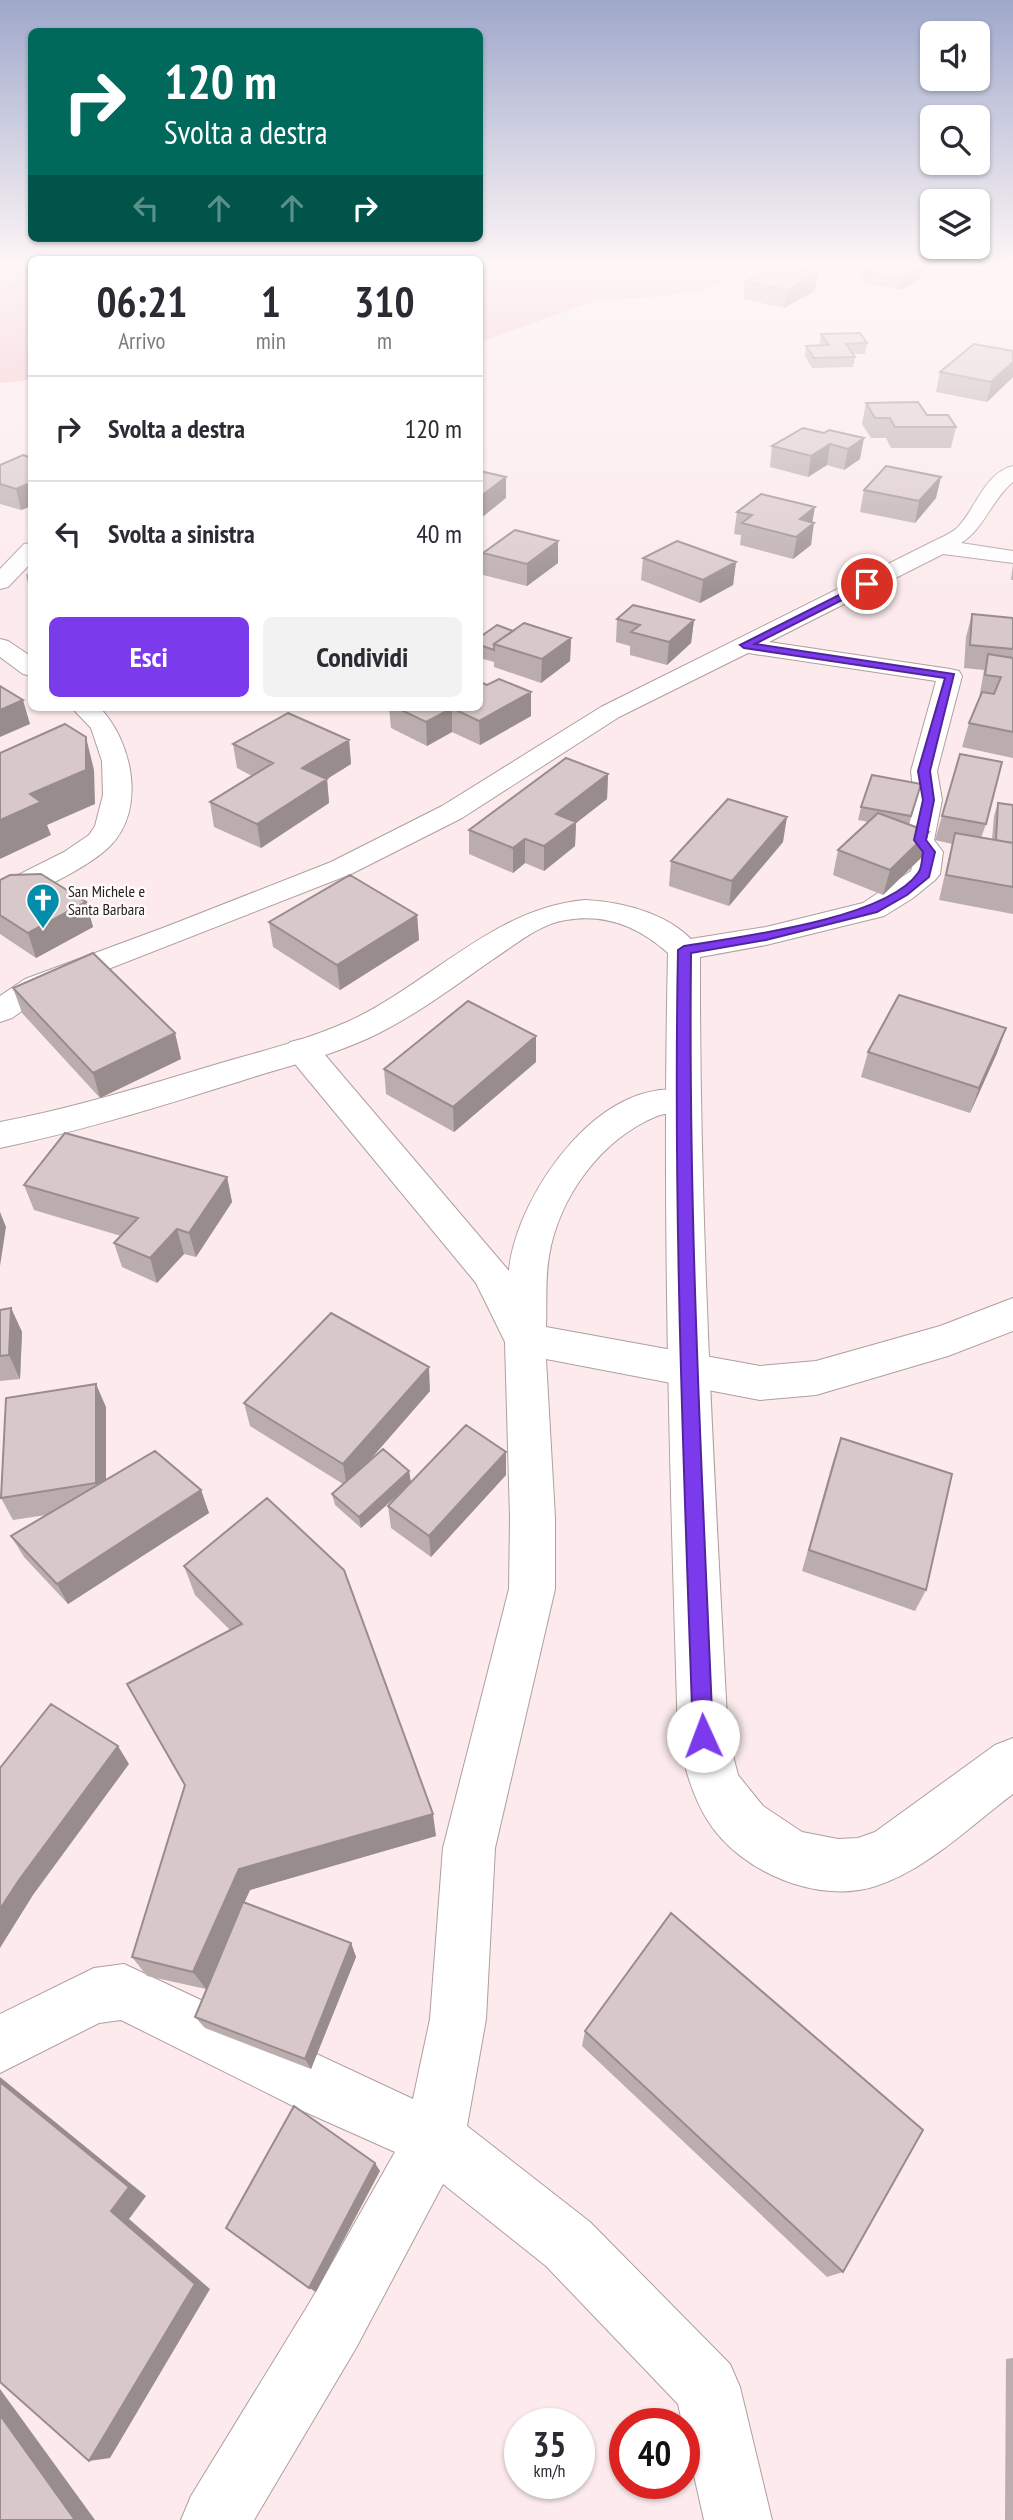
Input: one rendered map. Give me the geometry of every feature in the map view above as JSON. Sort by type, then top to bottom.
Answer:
[{"type":"street","points":[[0,1010],[36,986],[179,933],[341,868],[452,811],[610,712],[940,547],[964,532],[998,484],[1013,472]]},
{"type":"street","points":[[940,547],[1013,557]]},
{"type":"street","points":[[0,582],[28,553]]},
{"type":"street","points":[[684,950],[766,936],[873,910],[925,874],[929,852],[920,840],[928,800],[924,771],[950,676],[744,645]]},
{"type":"street","points":[[0,646],[28,666]]},
{"type":"street","points":[[0,895],[88,850],[106,835],[118,791],[115,751],[99,718],[89,711]]},
{"type":"street","points":[[0,1135],[59,1125],[302,1050],[375,1022],[511,934],[546,915],[578,909],[615,910],[645,920],[666,932],[684,950],[682,1101],[688,1370],[703,1736],[711,1774],[731,1809],[761,1839],[799,1859],[839,1866],[877,1859],[909,1840],[1013,1763]]},
{"type":"street","points":[[302,1050],[491,1274],[524,1339]]},
{"type":"street","points":[[215,2520],[333,2325],[435,2139],[458,2019],[469,1848],[531,1590],[534,1548],[524,1339],[531,1251],[556,1191],[574,1160],[603,1131],[662,1101],[682,1101]]},
{"type":"street","points":[[524,1339],[760,1383],[816,1378],[948,1340],[1013,1314]]},
{"type":"street","points":[[0,2045],[94,1996],[124,1992],[324,2090],[435,2139],[568,2244],[707,2388],[738,2520]]},
{"type":"shaded area","points":[[0,380],[28,380],[28,380],[0,383]]},
{"type":"building","points":[[918,402],[927,415],[948,415],[956,427],[895,427],[890,418],[875,418],[866,403]]},
{"type":"building","points":[[803,428],[824,433],[829,430],[864,438],[848,449],[830,444],[811,456],[772,446]]},
{"type":"building","points":[[23,455],[28,457],[28,484],[16,489],[0,484],[0,465]]},
{"type":"building","points":[[886,466],[941,477],[919,501],[864,490]]},
{"type":"building","points":[[483,472],[506,477],[483,495]]},
{"type":"building","points":[[761,494],[815,507],[800,519],[814,523],[796,537],[742,523],[752,515],[737,512]]},
{"type":"building","points":[[515,530],[558,541],[527,564],[483,553]]},
{"type":"building","points":[[677,541],[736,562],[703,580],[643,558]]},
{"type":"building","points":[[633,605],[694,620],[669,642],[631,632],[640,625],[617,619]]},
{"type":"building","points":[[972,614],[1013,618],[1013,649],[970,645]]},
{"type":"building","points":[[524,623],[571,638],[542,659],[494,644]]},
{"type":"building","points":[[497,625],[513,631],[494,644],[494,650],[483,646],[483,635]]},
{"type":"building","points":[[988,654],[1013,658],[1013,732],[969,723],[982,692],[994,694],[1001,677],[985,675]]},
{"type":"building","points":[[499,679],[531,692],[479,721],[458,711],[483,711],[483,683],[487,685]]},
{"type":"building","points":[[0,686],[23,700],[0,710]]},
{"type":"building","points":[[403,711],[446,711],[426,722]]},
{"type":"building","points":[[288,713],[349,740],[302,768],[327,779],[257,824],[210,802],[273,763],[233,744]]},
{"type":"building","points":[[65,724],[86,737],[86,770],[30,794],[41,802],[0,820],[0,753]]},
{"type":"building","points":[[960,754],[1002,762],[986,824],[942,816]]},
{"type":"building","points":[[566,758],[608,774],[556,814],[576,822],[544,846],[525,839],[513,848],[469,830]]},
{"type":"building","points":[[872,775],[921,784],[911,816],[861,807]]},
{"type":"building","points":[[728,799],[787,817],[732,881],[671,861]]},
{"type":"building","points":[[998,803],[1013,805],[1013,843],[996,840]]},
{"type":"building","points":[[878,813],[929,832],[890,870],[838,850]]},
{"type":"building","points":[[955,833],[1013,843],[1013,887],[946,875]]},
{"type":"building","points":[[41,874],[86,902],[28,933],[0,915],[0,880],[10,875]]},
{"type":"building","points":[[350,875],[417,915],[337,965],[269,922]]},
{"type":"building","points":[[93,953],[175,1033],[93,1073],[13,988]]},
{"type":"building","points":[[899,995],[1006,1028],[979,1088],[868,1052]]},
{"type":"building","points":[[468,1001],[536,1036],[453,1107],[384,1069]]},
{"type":"building","points":[[65,1133],[227,1177],[189,1233],[177,1229],[150,1258],[114,1243],[138,1218],[24,1185]]},
{"type":"building","points":[[11,1308],[9,1355],[0,1356],[0,1310]]},
{"type":"building","points":[[331,1313],[429,1367],[343,1464],[244,1403]]},
{"type":"building","points":[[96,1384],[96,1483],[1,1498],[6,1398]]},
{"type":"building","points":[[466,1425],[506,1452],[429,1536],[388,1506]]},
{"type":"building","points":[[841,1438],[952,1474],[926,1590],[809,1550]]},
{"type":"building","points":[[383,1449],[409,1471],[359,1517],[332,1494]]},
{"type":"building","points":[[155,1451],[201,1490],[57,1584],[11,1536]]},
{"type":"building","points":[[267,1498],[344,1570],[433,1814],[239,1869],[193,1972],[132,1957],[185,1785],[127,1684],[242,1624],[184,1566]]},
{"type":"building","points":[[51,1704],[118,1746],[0,1909],[0,1768]]},
{"type":"building","points":[[243,1902],[351,1943],[305,2059],[195,2017]]},
{"type":"building","points":[[671,1913],[923,2130],[843,2272],[585,2031]]},
{"type":"building","points":[[0,2082],[129,2187],[111,2211],[195,2284],[89,2461],[0,2382]]},
{"type":"building","points":[[294,2106],[375,2163],[309,2288],[226,2228]]},
{"type":"building","points":[[0,2415],[75,2520],[0,2520]]},
{"type":"place","name":"San Michele e Santa Barbara","points":[[43,930]]},
{"type":"route","points":[[703,1736],[688,1370],[682,1101],[684,950],[766,936],[873,910],[925,874],[929,852],[920,840],[928,800],[924,771],[950,676],[744,645],[867,584]]}]
